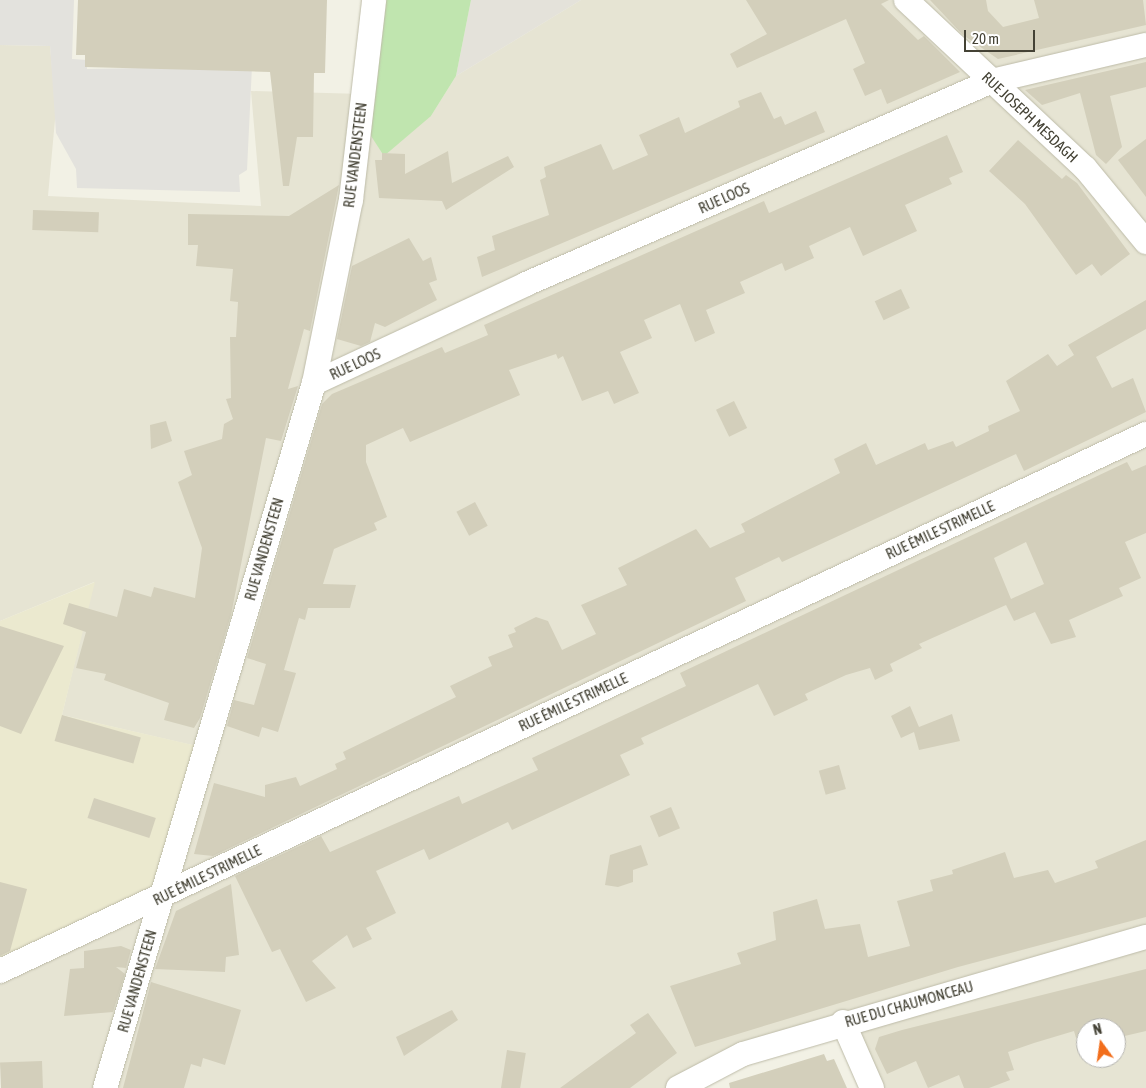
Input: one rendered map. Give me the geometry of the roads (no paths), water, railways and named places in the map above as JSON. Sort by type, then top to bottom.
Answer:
[{"type":"street","name":"RUE VANDENSTEEN","points":[[106,1088],[314,383],[351,200],[374,0]]},
{"type":"street","name":"RUE JOSEPH MESDAGH","points":[[906,0],[1085,168],[1146,242]]},
{"type":"street","name":"RUE LOOS","points":[[314,383],[526,284],[992,81],[1146,45]]},
{"type":"street","name":"RUE ÉMILE STRIMELLE","points":[[0,972],[1146,434]]},
{"type":"street","name":"RUE DU CHAUMONCEAU","points":[[678,1088],[743,1054],[843,1022],[1146,936]]},
{"type":"street","points":[[843,1022],[872,1088]]}]
